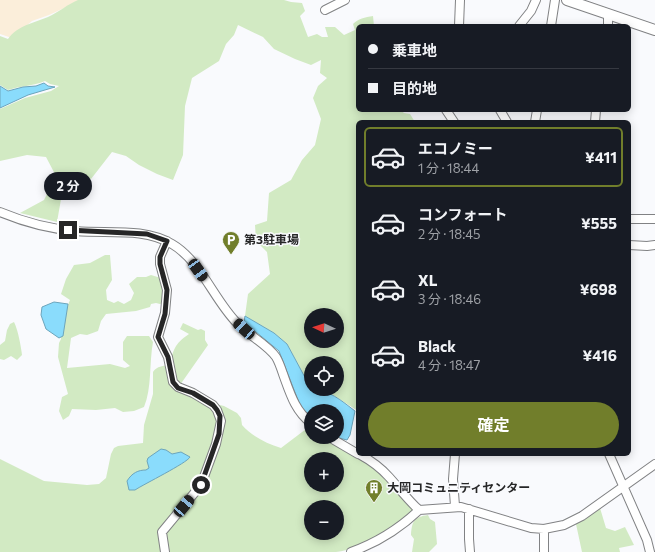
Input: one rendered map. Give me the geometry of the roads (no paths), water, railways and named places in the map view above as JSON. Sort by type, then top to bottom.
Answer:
[{"type":"main road","points":[[567,0],[655,30]]},
{"type":"street","points":[[325,10],[345,0]]},
{"type":"street","points":[[459,24],[460,0]]},
{"type":"street","points":[[521,24],[531,11],[536,0]]},
{"type":"street","points":[[551,24],[555,0]]},
{"type":"street","points":[[608,14],[608,24]]},
{"type":"street","points":[[1,214],[57,228],[77,231],[141,234],[167,241],[192,262],[237,323],[276,357],[292,400],[304,417]]},
{"type":"street","points":[[631,219],[655,219]]},
{"type":"street","points":[[165,552],[162,532],[201,485],[216,444],[221,421],[217,410],[213,405],[193,393],[178,388],[173,382],[168,357],[158,337],[165,314],[167,290],[160,264],[160,257],[167,241]]},
{"type":"street","points":[[631,245],[655,245]]},
{"type":"street","points":[[341,444],[356,453]]},
{"type":"street","points":[[362,456],[384,471],[419,510]]},
{"type":"street","points":[[455,456],[453,479],[455,506]]},
{"type":"street","points":[[610,456],[647,540],[650,552]]},
{"type":"street","points":[[351,552],[382,538],[395,530],[419,510],[455,506],[469,508],[531,528],[544,529],[564,525],[582,516],[655,464]]},
{"type":"street","points":[[469,508],[470,552]]},
{"type":"street","points":[[544,529],[544,552]]},
{"type":"water","points":[[44,83],[48,86],[55,87],[28,95],[0,108],[0,86],[8,91]]},
{"type":"water","points":[[54,302],[68,304],[63,336],[59,338],[46,329],[41,315],[42,307]]},
{"type":"water","points":[[245,316],[274,333],[287,344],[304,376],[304,396],[334,396],[355,411],[350,435],[347,440],[344,439],[344,404],[304,404],[304,410],[301,408],[279,351],[244,322]]},
{"type":"water","points":[[161,449],[172,454],[181,452],[190,457],[174,468],[135,490],[129,490],[127,481],[129,478],[135,472],[149,468],[147,461],[148,458]]},
{"type":"place","name":"第3駐車場","points":[[231,255]]},
{"type":"place","name":"大岡コミュニティセンター","points":[[374,503]]}]
